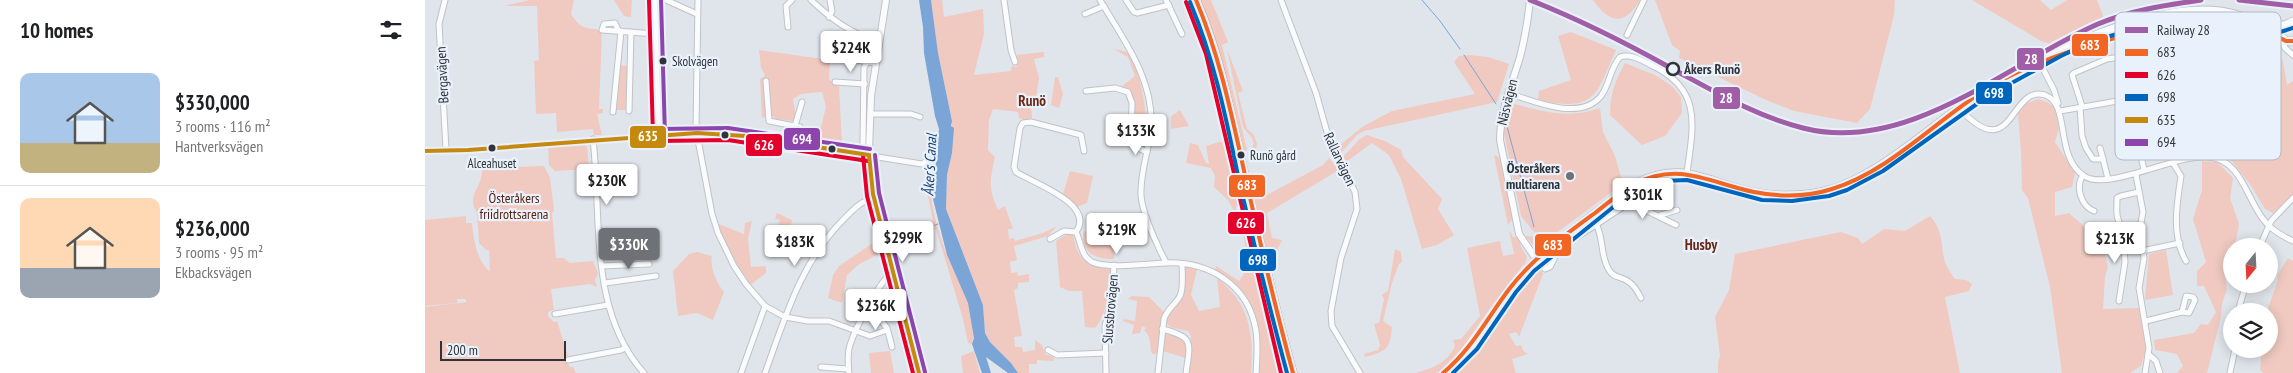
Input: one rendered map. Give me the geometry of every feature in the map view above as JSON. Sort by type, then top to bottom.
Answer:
[{"type":"main road","points":[[1192,0],[1212,52],[1287,373]]},
{"type":"main road","points":[[1196,0],[1211,36],[1219,66],[1293,373]]},
{"type":"main road","points":[[2203,12],[2222,12]]},
{"type":"main road","points":[[2290,24],[2281,29],[2281,36],[2287,41],[2292,41]]},
{"type":"main road","points":[[1443,373],[1466,352],[1510,288],[1536,259],[1627,189],[1656,176],[1687,173],[1766,194],[1798,194],[1829,190],[1848,182],[1878,165],[1918,139],[1959,108],[2039,61],[2095,34],[2115,29]]},
{"type":"street","name":"Bergavägen","points":[[445,0],[439,24],[446,150]]},
{"type":"street","points":[[655,0],[659,135]]},
{"type":"street","points":[[666,0],[697,14]]},
{"type":"street","points":[[698,0],[697,133],[712,214],[718,232],[738,272],[765,306],[785,317],[808,321],[829,321],[870,336],[887,330]]},
{"type":"street","points":[[788,27],[786,6],[792,0]]},
{"type":"street","points":[[811,0],[829,18],[853,33],[879,43]]},
{"type":"street","points":[[829,18],[832,11],[830,0]]},
{"type":"street","points":[[886,0],[875,63],[870,114],[868,178],[872,199],[894,270],[919,373]]},
{"type":"street","points":[[1004,0],[1011,50],[1015,62]]},
{"type":"street","points":[[1126,0],[1134,12],[1137,13],[1167,2],[1182,34]]},
{"type":"street","name":"Rallarvägen","points":[[1281,0],[1311,79],[1330,143],[1355,192],[1357,209],[1341,258],[1331,311],[1332,322],[1338,339],[1360,373]]},
{"type":"street","name":"Näsvägen","points":[[1530,0],[1525,36],[1508,93],[1500,131],[1501,146],[1519,234],[1536,259]]},
{"type":"street","points":[[1627,35],[1644,0]]},
{"type":"street","points":[[1085,14],[1102,2],[1127,42],[1138,66],[1148,98],[1151,124],[1142,176],[1141,196],[1155,240],[1166,263]]},
{"type":"street","points":[[613,112],[620,30],[656,34]]},
{"type":"street","points":[[629,111],[631,32]]},
{"type":"street","points":[[2281,36],[2285,48],[2292,54]]},
{"type":"street","points":[[2292,41],[2292,54]]},
{"type":"street","points":[[1508,93],[1547,106],[1563,108],[1583,106],[1600,96],[1620,57],[1628,56],[1642,60],[1669,74],[1679,83],[1690,102],[1693,112],[1692,138],[1687,173]]},
{"type":"street","points":[[843,58],[875,63]]},
{"type":"street","points":[[2103,160],[2094,160],[2086,148],[2082,136],[2081,106],[2072,75],[2107,59],[2115,58]]},
{"type":"street","points":[[2039,61],[2054,90],[2066,150],[2074,166],[2083,175],[2094,180],[2108,179],[2135,175],[2144,170],[2185,160]]},
{"type":"street","points":[[863,143],[864,68],[867,62]]},
{"type":"street","points":[[766,81],[769,121],[800,127],[799,144]]},
{"type":"street","points":[[835,82],[865,84]]},
{"type":"street","points":[[1086,91],[1115,88],[1128,92],[1132,103],[1131,142],[1147,152]]},
{"type":"street","points":[[1959,108],[1979,127],[1987,131],[2003,126],[2023,102],[2033,95],[2044,95],[2054,100],[2059,108]]},
{"type":"street","points":[[2059,108],[2115,101]]},
{"type":"street","points":[[795,126],[802,102]]},
{"type":"street","points":[[870,114],[911,114],[920,117]]},
{"type":"street","points":[[1084,151],[1081,135],[1031,122],[1023,123],[1020,128],[1016,172],[1064,197],[1075,208],[1079,219],[1076,232],[1082,251],[1092,262],[1114,265],[1182,264],[1199,266],[1223,276],[1243,297],[1251,311],[1256,330],[1256,373]]},
{"type":"street","points":[[425,151],[468,150],[593,139],[697,133],[728,134],[922,164],[927,160]]},
{"type":"street","points":[[593,139],[602,274],[608,305],[625,348],[644,373]]},
{"type":"street","points":[[2100,148],[2108,179]]},
{"type":"street","points":[[2142,160],[2144,170]]},
{"type":"street","points":[[2223,160],[2238,175],[2258,212],[2268,226],[2293,242]]},
{"type":"street","points":[[2173,163],[2181,176],[2175,212],[2180,243],[2186,261]]},
{"type":"street","points":[[2083,175],[2079,186],[2082,198],[2086,207],[2095,211]]},
{"type":"street","points":[[2135,175],[2143,212],[2140,229],[2144,258],[2139,288],[2148,354],[2145,373]]},
{"type":"street","points":[[1627,189],[1632,201],[1639,208],[1666,215],[1677,210]]},
{"type":"street","points":[[2119,301],[2125,262],[2122,227],[2117,211],[2117,198],[2139,192]]},
{"type":"street","points":[[2263,238],[2268,226],[2293,198]]},
{"type":"street","points":[[765,373],[794,292],[807,267],[825,238],[860,204],[872,199]]},
{"type":"street","points":[[1545,269],[1552,265],[1556,254],[1562,248],[1632,201]]},
{"type":"street","points":[[1658,214],[1676,226]]},
{"type":"street","points":[[1596,224],[1599,229],[1603,258],[1608,269],[1614,276],[1629,282],[1641,298]]},
{"type":"street","points":[[2122,227],[2140,229]]},
{"type":"street","points":[[1050,239],[1064,231],[1076,232]]},
{"type":"street","points":[[2142,251],[2180,243]]},
{"type":"street","points":[[602,266],[649,264]]},
{"type":"street","points":[[1158,373],[1162,328],[1167,311],[1176,302],[1182,290],[1182,264]]},
{"type":"street","name":"Slussbrovägen","points":[[1106,373],[1105,326],[1112,297],[1114,265]]},
{"type":"street","points":[[821,367],[849,371],[850,345],[856,330],[881,283],[894,270]]},
{"type":"street","points":[[605,284],[656,276]]},
{"type":"street","points":[[555,314],[608,305]]},
{"type":"street","points":[[869,305],[887,330],[892,347]]},
{"type":"street","points":[[741,373],[765,306]]},
{"type":"street","points":[[2145,321],[2182,312]]},
{"type":"street","points":[[1162,328],[1184,335],[1188,341],[1186,373]]},
{"type":"street","points":[[568,360],[625,348]]},
{"type":"street","name":"Slussbrovägen","points":[[1048,350],[1057,355],[1106,353]]},
{"type":"street","points":[[2148,354],[2156,361],[2160,373]]},
{"type":"street","points":[[2230,373],[2233,358]]},
{"type":"green space","points":[[530,0],[574,0],[571,14],[578,23],[587,28],[602,30],[599,109],[603,109],[603,113],[597,114],[602,135],[594,135],[593,129],[557,132],[556,113],[536,114],[534,61],[539,60],[537,6],[504,6]]},
{"type":"green space","points":[[614,0],[632,0],[631,17],[624,16]]},
{"type":"green space","points":[[931,0],[942,0],[944,17],[983,9],[984,34],[974,75],[1011,71],[1012,65],[1015,67],[1018,65],[1017,55],[1044,52],[1044,57],[1034,59],[1039,78],[1035,104],[1031,106],[1032,118],[1024,120],[1019,118],[1018,112],[993,109],[989,120],[988,150],[995,157],[991,190],[998,210],[1005,206],[1013,229],[1008,229],[1009,239],[1014,238],[1015,241],[1043,233],[1057,226],[1048,236],[1014,246],[1017,260],[1010,262],[1011,273],[1017,272],[1018,276],[1029,274],[1029,282],[1018,283],[1018,288],[1014,290],[1022,336],[1014,337],[1015,347],[1022,347],[1023,352],[1035,350],[1035,340],[1042,345],[1046,355],[1053,356],[1054,361],[1037,360],[1037,364],[1029,364],[1029,373],[1018,373],[1011,363],[990,342],[985,332],[983,305],[946,209],[947,175],[952,153],[952,121],[938,53]]},
{"type":"green space","points":[[1200,0],[1211,0],[1228,42],[1222,45],[1247,150],[1243,151],[1237,134]]},
{"type":"green space","points":[[1593,0],[1640,0],[1628,15],[1617,19],[1605,13]]},
{"type":"green space","points":[[1655,0],[1895,0],[1894,15],[1870,109],[1857,123],[1794,111],[1766,100],[1679,58],[1680,51],[1672,45]]},
{"type":"green space","points":[[1972,0],[2040,0],[2051,10],[2067,0],[2097,0],[2104,18],[2050,44],[2041,41]]},
{"type":"green space","points":[[1571,32],[1616,50],[1603,79],[1591,97],[1583,102],[1572,104],[1538,100],[1539,91],[1571,80],[1558,36]]},
{"type":"green space","points":[[1114,49],[1129,54],[1137,71],[1146,114],[1147,139],[1145,147],[1140,148],[1134,135],[1138,135],[1138,119],[1134,118],[1133,100],[1129,93],[1121,87],[1135,76],[1128,57]]},
{"type":"green space","points":[[1227,49],[1243,91],[1238,93],[1247,129],[1254,135],[1257,144],[1253,158],[1251,150],[1254,144],[1252,138],[1243,127]]},
{"type":"green space","points":[[759,50],[830,60],[829,80],[839,85],[842,145],[817,142],[826,107],[822,92],[801,94],[793,99],[796,117],[794,121],[776,119],[770,114],[762,118],[760,79],[765,76],[761,67]]},
{"type":"green space","points":[[1459,56],[1488,57],[1509,64],[1497,102],[1364,131],[1357,135],[1339,155],[1328,130],[1334,143],[1339,146],[1362,127],[1392,111],[1475,94],[1454,62]]},
{"type":"green space","points":[[2281,59],[2283,61],[2287,85],[2293,81],[2293,195],[2273,213],[2265,209],[2250,184],[2231,160],[2281,160]]},
{"type":"green space","points":[[1625,63],[1655,75],[1672,86],[1681,97],[1682,113],[1665,136],[1642,145],[1610,115],[1614,88]]},
{"type":"green space","points":[[619,65],[628,66],[627,110],[615,110]]},
{"type":"green space","points":[[1055,77],[1058,77],[1063,94],[1059,108],[1051,105]]},
{"type":"green space","points":[[2038,99],[2047,102],[2057,109],[2059,129],[2055,142],[2075,173],[2072,187],[2055,192],[2055,216],[2069,213],[2102,242],[2108,267],[2105,277],[2103,309],[2139,308],[2146,349],[2141,366],[2130,373],[2062,373],[2050,287],[2028,198],[2022,190],[2018,114],[2024,104]]},
{"type":"green space","points":[[1515,104],[1536,110],[1568,114],[1600,108],[1603,132],[1615,156],[1623,184],[1552,236],[1534,232],[1521,216],[1503,129],[1510,107]]},
{"type":"green space","points":[[1180,110],[1189,126],[1171,129],[1171,116]]},
{"type":"green space","points":[[1367,135],[1385,141],[1401,150],[1403,157],[1442,199],[1438,209],[1454,235],[1437,245],[1422,249],[1401,179],[1389,155],[1372,143],[1346,162],[1343,157],[1360,139]]},
{"type":"green space","points":[[1219,142],[1228,143],[1244,207],[1236,206],[1236,215],[1228,200],[1214,187],[1215,176],[1211,168],[1186,163],[1190,143],[1198,145],[1206,163],[1209,164],[1206,146]]},
{"type":"green space","points":[[583,144],[587,147],[589,169],[555,171],[549,165],[548,148]]},
{"type":"green space","points":[[1494,155],[1499,157],[1513,219],[1508,225]]},
{"type":"green space","points":[[1329,158],[1339,170],[1267,213],[1272,238],[1282,240],[1272,260],[1270,273],[1249,189],[1250,181],[1254,184],[1260,181],[1265,196],[1323,165]]},
{"type":"green space","points":[[2202,161],[2217,162],[2233,178],[2230,198],[2239,224],[2236,238],[2223,238],[2223,293],[2226,293],[2207,373],[2177,373],[2183,366],[2177,354],[2155,350],[2154,340],[2194,333],[2201,324],[2208,325],[2216,312],[2204,286],[2197,286],[2197,271],[2206,262],[2193,219],[2202,190]]},
{"type":"green space","name":"Österåkers friidrottsarena","points":[[544,166],[550,178],[554,210],[552,213],[556,258],[564,258],[570,263],[593,261],[598,273],[595,280],[597,287],[590,284],[551,289],[554,310],[548,312],[548,316],[554,322],[557,321],[568,356],[564,357],[576,373],[425,373],[425,307],[467,302],[465,299],[457,299],[457,303],[425,306],[425,220],[466,216],[466,223],[472,223],[479,256],[490,272],[489,250],[486,250],[479,243],[477,213],[473,201],[482,174],[482,168]]},
{"type":"green space","points":[[1070,171],[1093,176],[1087,203],[1077,207],[1063,194]]},
{"type":"green space","points":[[931,175],[934,176],[931,198],[939,232],[971,309],[974,332],[972,344],[968,343],[963,319],[936,229],[890,243],[887,238],[933,221],[928,196]]},
{"type":"green space","points":[[1244,208],[1254,250],[1250,252],[1258,283],[1262,281],[1283,373],[1258,373],[1259,340],[1254,314],[1249,303],[1240,292],[1215,270],[1216,266],[1239,281],[1243,274],[1246,259],[1242,226]]},
{"type":"green space","points":[[777,213],[792,220],[789,235],[775,233],[780,220],[775,219]]},
{"type":"green space","points":[[1930,216],[1939,230],[1945,261],[1950,272],[1955,279],[1966,280],[1972,284],[1969,291],[1945,297],[1960,373],[1718,373],[1720,355],[1715,317],[1729,290],[1735,254],[1841,232],[1858,238],[1862,244],[1884,229],[1905,231]]},
{"type":"green space","points":[[752,221],[748,238],[751,267],[766,266],[766,273],[749,286],[725,246],[716,223],[744,234],[745,223]]},
{"type":"green space","points":[[1509,230],[1513,237],[1518,237],[1527,257],[1525,263],[1509,282],[1457,355],[1437,373],[1416,373],[1434,367],[1444,361],[1455,346],[1453,340],[1461,339],[1480,316],[1467,248],[1500,241],[1503,256],[1514,254]]},
{"type":"green space","points":[[1084,231],[1097,239],[1113,238],[1114,259],[1101,258],[1090,253],[1084,244]]},
{"type":"green space","points":[[1069,233],[1073,234],[1077,250],[1084,259],[1094,265],[1110,268],[1111,282],[1108,300],[1099,323],[1095,328],[1085,327],[1082,291],[1069,291],[1060,287],[1056,241]]},
{"type":"green space","points":[[1525,236],[1542,237],[1550,241],[1544,246],[1534,246]]},
{"type":"green space","points":[[876,241],[880,253],[858,265],[847,275],[842,303],[828,298],[833,275],[839,266]]},
{"type":"green space","points":[[1395,249],[1401,252],[1402,262],[1399,264],[1392,283],[1383,321],[1392,327],[1390,340],[1383,351],[1365,357],[1364,354],[1378,350],[1380,345],[1374,324],[1379,323],[1384,299],[1382,295],[1388,291]]},
{"type":"green space","points":[[2166,250],[2173,295],[2145,300],[2149,254]]},
{"type":"green space","points":[[697,252],[712,256],[714,275],[724,292],[713,320],[697,313],[678,316],[673,271],[689,254]]},
{"type":"green space","points":[[2288,258],[2293,261],[2293,373],[2264,373],[2260,370],[2261,358],[2278,358],[2278,303],[2270,303],[2273,293],[2278,293],[2278,274]]},
{"type":"green space","points":[[1533,266],[1541,268],[1543,274],[1519,337],[1516,332],[1509,334],[1516,346],[1521,345],[1524,352],[1528,354],[1512,359],[1516,373],[1452,373],[1465,362],[1509,294]]},
{"type":"green space","points":[[1186,267],[1197,269],[1191,295],[1199,311],[1220,307],[1217,278],[1237,298],[1243,309],[1250,333],[1252,345],[1251,373],[1188,373],[1191,336],[1188,331],[1170,327],[1166,322],[1168,313],[1182,299],[1184,270]]},
{"type":"green space","points":[[1132,296],[1149,297],[1164,312],[1159,349],[1156,354],[1152,354],[1149,338],[1144,330],[1146,328],[1142,326],[1140,333],[1132,334],[1134,325],[1123,321],[1124,319],[1135,321],[1137,301],[1128,299]]},
{"type":"green space","points":[[1163,333],[1182,336],[1187,350],[1185,358],[1163,351]]},
{"type":"green space","points":[[890,351],[894,373],[871,373],[869,353]]},
{"type":"green space","points":[[974,351],[980,373],[963,373],[961,356]]},
{"type":"water","points":[[919,0],[931,0],[938,53],[952,121],[951,126],[954,128],[952,153],[947,175],[946,209],[983,305],[985,333],[990,342],[1011,363],[1018,373],[1008,373],[986,357],[991,373],[982,373],[972,344],[974,338],[968,303],[947,255],[931,191],[935,173],[939,129],[924,53]]},
{"type":"waterway","points":[[1422,0],[1460,49]]},
{"type":"waterway","points":[[1464,55],[1496,104]]},
{"type":"waterway","points":[[1505,119],[1534,227]]},
{"type":"waterway","points":[[891,240],[938,224]]},
{"type":"rail line","name":"28","points":[[1530,0],[1601,31],[1718,93],[1768,117],[1803,128],[1842,133],[1881,129],[1919,117],[1956,101],[2064,41],[2115,18]]},
{"type":"rail line","name":"28","points":[[2136,12],[2201,0]]},
{"type":"rail line","name":"28","points":[[2239,0],[2293,6]]},
{"type":"transit line","name":"626","points":[[649,0],[653,135]]},
{"type":"transit line","name":"694","points":[[661,0],[665,135]]},
{"type":"transit line","name":"683","points":[[1196,0],[1213,45],[1226,91],[1263,255],[1293,373]]},
{"type":"transit line","name":"626","points":[[1186,2],[1206,54],[1281,373]]},
{"type":"transit line","name":"698","points":[[1190,2],[1207,47],[1219,92],[1251,232],[1287,373]]},
{"type":"transit line","name":"698","points":[[2281,32],[2293,28]]},
{"type":"transit line","name":"698","points":[[1453,373],[1477,349],[1516,292],[1534,271],[1617,204],[1646,186],[1661,181],[1687,180],[1762,200],[1792,201],[1829,196],[1847,190],[1883,171],[1988,96],[2061,56],[2093,41],[2115,35]]},
{"type":"transit line","name":"683","points":[[1443,373],[1479,333],[1519,277],[1539,257],[1561,238],[1635,184],[1651,177],[1680,174],[1709,179],[1738,188],[1773,195],[1803,195],[1832,189],[1853,181],[1873,170],[1911,145],[1985,90],[2015,74],[2051,58],[2092,44],[2115,39]]},
{"type":"transit line","name":"683","points":[[2281,39],[2293,41]]},
{"type":"transit line","name":"694","points":[[659,129],[728,128],[870,149]]},
{"type":"transit line","name":"635","points":[[425,151],[468,150],[697,133],[745,136],[869,155]]},
{"type":"transit line","name":"626","points":[[659,141],[728,140],[868,161]]},
{"type":"transit line","name":"626","points":[[863,155],[867,196],[913,373]]},
{"type":"transit line","name":"635","points":[[869,155],[873,194],[919,373]]},
{"type":"transit line","name":"694","points":[[875,155],[879,193],[925,372]]},
{"type":"place","name":"Skolvägen","points":[[663,61]]},
{"type":"place","name":"Åkers Runö","points":[[1673,69]]},
{"type":"place","name":"Alceahuset","points":[[492,148]]},
{"type":"place","name":"Runö gård","points":[[1241,155]]},
{"type":"place","name":"Österåkers multiarena","points":[[1570,176]]},
{"type":"district","name":"Runö","points":[[1032,101]]},
{"type":"district","name":"Husby","points":[[1701,245]]},
{"type":"water label","name":"Åker's Canal","points":[[930,165]]}]
